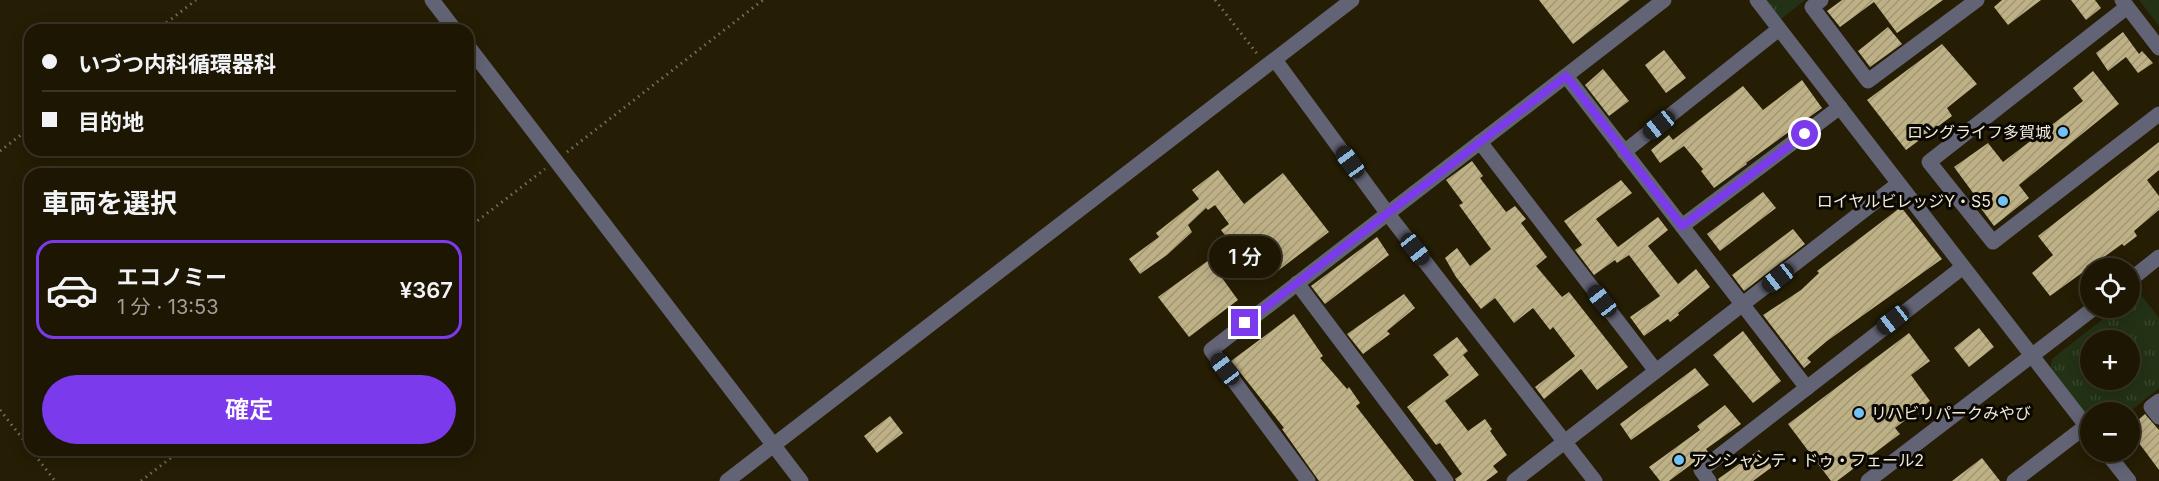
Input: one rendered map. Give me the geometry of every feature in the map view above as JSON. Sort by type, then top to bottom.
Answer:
[{"type":"street","points":[[432,0],[450,24]]},
{"type":"street","points":[[727,481],[1352,0]]},
{"type":"street","points":[[1308,481],[1211,350],[1664,0]]},
{"type":"street","points":[[1756,0],[2080,419]]},
{"type":"street","points":[[1821,0],[1812,7],[1868,81],[1977,0]]},
{"type":"street","points":[[2159,48],[2125,3],[1929,162],[1993,242],[2159,114]]},
{"type":"street","points":[[1624,152],[1779,30]]},
{"type":"street","points":[[474,54],[801,481]]},
{"type":"street","points":[[1270,63],[1595,481]]},
{"type":"street","points":[[1566,76],[1806,388]]},
{"type":"street","points":[[1682,226],[1840,107]]},
{"type":"street","points":[[1480,142],[1656,371]]},
{"type":"street","points":[[1514,481],[1898,184]]},
{"type":"street","points":[[2140,272],[2159,257]]},
{"type":"street","points":[[1709,481],[1701,470],[1963,267]]},
{"type":"street","points":[[1297,283],[1446,481]]},
{"type":"street","points":[[1868,481],[2081,318]]},
{"type":"street","points":[[2159,401],[2151,407],[2159,417]]},
{"type":"street","points":[[2014,481],[2080,435]]},
{"type":"street","points":[[2114,462],[2129,481]]},
{"type":"path","points":[[165,24],[196,0]]},
{"type":"path","points":[[474,223],[763,0]]},
{"type":"path","points":[[1215,0],[1270,63]]},
{"type":"path","points":[[0,151],[24,133]]},
{"type":"path","points":[[0,410],[24,440]]},
{"type":"path","points":[[36,456],[55,481]]},
{"type":"path","points":[[141,481],[173,456]]},
{"type":"green space","points":[[1766,0],[1805,0],[1781,19]]},
{"type":"green space","points":[[2139,0],[2159,0],[2159,26]]},
{"type":"green space","points":[[2140,294],[2159,318],[2159,388],[2140,403],[2080,402],[2080,409],[2050,369],[2052,359],[2080,337],[2080,390],[2140,390],[2140,330],[2089,330],[2104,318],[2140,318]]},
{"type":"building","points":[[1539,0],[1630,0],[1573,44]]},
{"type":"building","points":[[1842,0],[1943,0],[1897,33],[1874,2],[1840,27],[1827,11]]},
{"type":"building","points":[[2002,0],[2041,0],[2008,25],[1994,7]]},
{"type":"building","points":[[2071,0],[2095,0],[2101,8],[2086,20]]},
{"type":"building","points":[[1888,27],[1902,44],[1870,67],[1858,51]]},
{"type":"building","points":[[2123,32],[2139,54],[2142,51],[2153,63],[2138,73],[2126,57],[2108,71],[2096,53]]},
{"type":"building","points":[[1942,44],[1977,84],[1947,108],[1952,116],[1906,150],[1867,100]]},
{"type":"building","points":[[1664,50],[1686,78],[1666,93],[1645,65]]},
{"type":"building","points":[[1603,69],[1629,101],[1609,116],[1585,85]]},
{"type":"building","points":[[2093,71],[2119,104],[2019,185],[2029,198],[1994,226],[1954,167],[1988,143],[2003,162],[2083,101],[2073,88]]},
{"type":"building","points":[[1802,80],[1822,108],[1714,188],[1701,171],[1703,169],[1684,146],[1660,163],[1651,150],[1669,135],[1673,140],[1743,86],[1763,110]]},
{"type":"building","points":[[2159,142],[2159,170],[2147,180],[2159,196],[2159,210],[2134,231],[2137,236],[2124,246],[2122,244],[2103,258],[2080,258],[2080,274],[2050,296],[2032,273],[2053,255],[2038,236]]},
{"type":"building","points":[[1472,161],[1483,176],[1480,178],[1506,212],[1515,206],[1526,219],[1521,223],[1547,257],[1536,266],[1562,297],[1569,292],[1628,367],[1597,390],[1581,369],[1544,399],[1535,387],[1575,356],[1553,327],[1550,330],[1533,308],[1514,323],[1495,298],[1481,309],[1456,277],[1445,258],[1457,248],[1470,266],[1491,249],[1459,205],[1463,203],[1446,180]]},
{"type":"building","points":[[1218,170],[1244,204],[1283,173],[1329,232],[1271,276],[1260,261],[1251,269],[1221,230],[1229,224],[1215,205],[1208,210],[1206,208],[1188,225],[1192,232],[1167,255],[1140,274],[1129,259],[1159,237],[1156,233],[1199,199],[1192,190]]},
{"type":"building","points":[[1621,180],[1632,193],[1596,219],[1618,247],[1658,217],[1668,230],[1648,246],[1678,284],[1696,269],[1710,287],[1670,322],[1668,319],[1644,336],[1630,317],[1660,296],[1629,255],[1617,263],[1615,260],[1594,275],[1575,250],[1582,245],[1564,221]]},
{"type":"building","points":[[1763,192],[1776,208],[1720,251],[1707,234]]},
{"type":"building","points":[[1901,207],[1942,259],[1827,341],[1807,358],[1811,362],[1804,368],[1763,315],[1801,290],[1819,273],[1817,271]]},
{"type":"building","points":[[1793,229],[1805,244],[1744,291],[1732,275]]},
{"type":"building","points":[[1377,237],[1389,255],[1325,304],[1311,286]]},
{"type":"building","points":[[1209,260],[1238,300],[1189,337],[1158,297]]},
{"type":"building","points":[[1404,294],[1415,308],[1387,331],[1390,334],[1363,354],[1347,334]]},
{"type":"building","points":[[1294,314],[1323,356],[1320,358],[1347,389],[1349,387],[1360,403],[1356,406],[1414,481],[1319,481],[1282,429],[1284,428],[1231,361]]},
{"type":"building","points":[[1979,328],[1994,347],[1969,367],[1954,348]]},
{"type":"building","points":[[1743,331],[1781,381],[1753,403],[1713,355]]},
{"type":"building","name":"リハビリパークみやび","points":[[1909,333],[1930,361],[1911,375],[1930,401],[1895,428],[1900,434],[1837,481],[1831,481],[1788,424]]},
{"type":"building","points":[[1457,337],[1468,351],[1463,355],[1479,375],[1445,401],[1468,431],[1485,419],[1492,429],[1490,431],[1507,455],[1493,466],[1498,472],[1486,481],[1456,481],[1455,479],[1462,474],[1440,443],[1436,445],[1407,407],[1449,375],[1433,355]]},
{"type":"building","points":[[1695,368],[1709,385],[1631,440],[1620,424]]},
{"type":"building","points":[[1725,405],[1741,424],[1706,449],[1708,452],[1669,481],[1660,481],[1649,467],[1700,430],[1697,426]]},
{"type":"building","points":[[2145,414],[2159,430],[2159,470],[2140,444],[2140,418]]},
{"type":"building","points":[[890,416],[903,433],[877,453],[864,436]]},
{"type":"building","points":[[1759,450],[1772,467],[1753,481],[1719,481],[1718,479]]},
{"type":"building","points":[[1982,458],[2000,481],[1952,481]]},
{"type":"place","name":"ロングライフ多賀城","points":[[2063,132]]},
{"type":"place","name":"ロイヤルビレッジY・S5","points":[[2003,201]]},
{"type":"place","name":"リハビリパークみやび","points":[[1859,413]]},
{"type":"place","name":"アンシャンテ・ドゥ・フェール2","points":[[1679,460]]},
{"type":"route","points":[[1245,323],[1566,76],[1682,226],[1805,134]]}]
